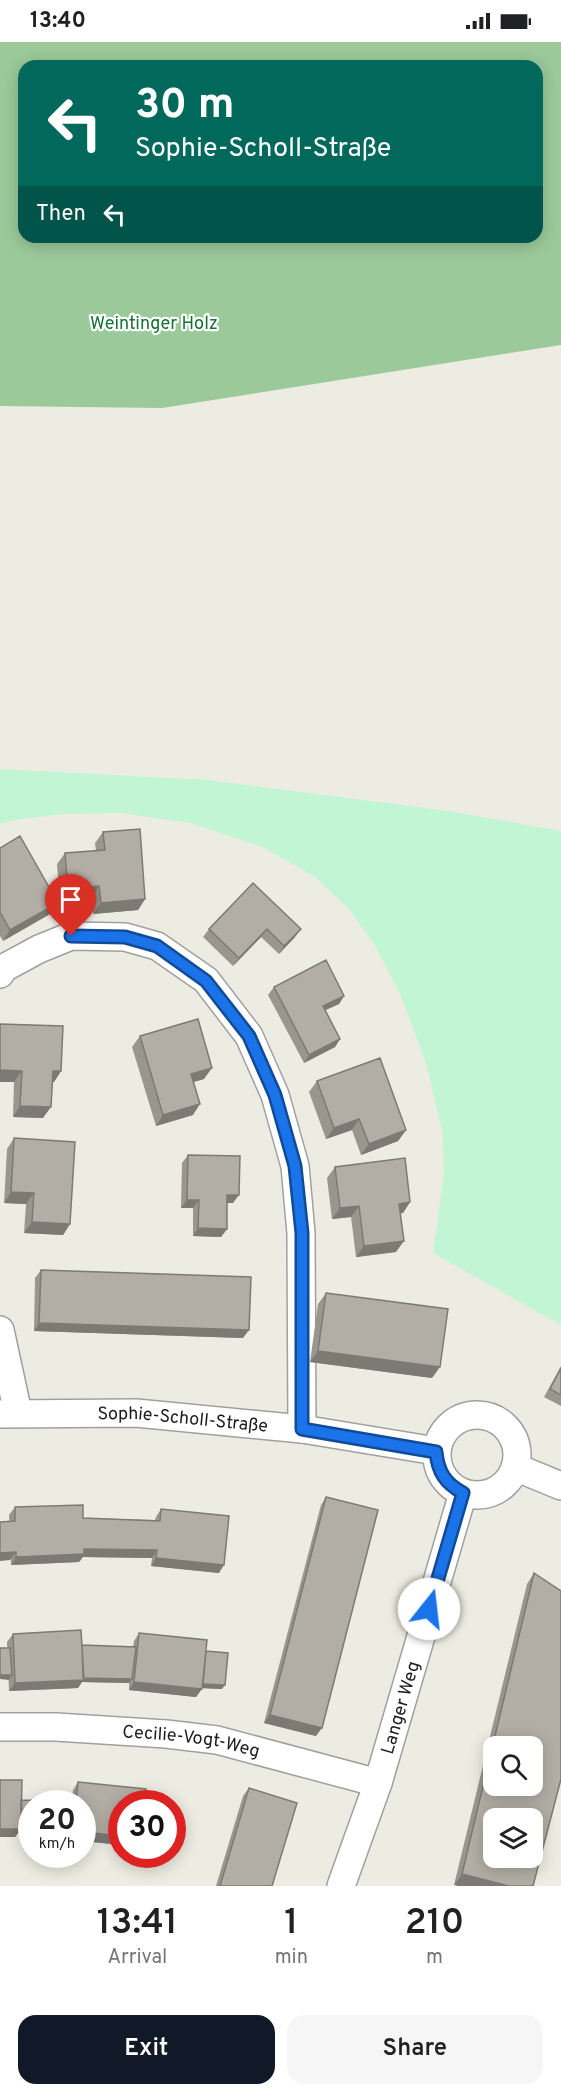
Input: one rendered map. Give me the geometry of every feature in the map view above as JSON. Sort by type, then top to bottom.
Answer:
[{"type":"street","points":[[0,974],[4,968],[39,948],[71,936],[125,937],[157,946],[206,981],[249,1036],[275,1095],[295,1166],[302,1233],[302,1429]]},
{"type":"street","points":[[0,1330],[9,1414]]},
{"type":"street","name":"Sophie-Scholl-Straße","points":[[9,1414],[136,1413],[302,1429],[436,1452]]},
{"type":"street","points":[[468,1415],[481,1415],[503,1425],[511,1434],[517,1456],[515,1467],[509,1479],[500,1488],[488,1494],[463,1493],[442,1477],[437,1465],[436,1452],[446,1428],[456,1420],[468,1415]]},
{"type":"street","points":[[515,1467],[561,1486]]},
{"type":"street","name":"Langer Weg","points":[[341,1886],[378,1783],[463,1493]]},
{"type":"street","name":"Cecilie-Vogt-Weg","points":[[0,1727],[56,1727],[144,1732],[217,1740],[378,1783]]},
{"type":"green space","name":"Weintinger Holz","points":[[0,42],[561,42],[561,345],[162,408],[0,406]]},
{"type":"green space","points":[[0,769],[207,780],[448,811],[561,831],[561,1325],[433,1253],[444,1173],[443,1134],[426,1063],[401,996],[376,947],[348,908],[314,876],[262,847],[190,823],[122,813],[65,814],[19,819],[0,824]]},
{"type":"building","points":[[140,829],[145,899],[101,903],[99,886],[68,889],[65,853],[105,850],[103,832]]},
{"type":"building","points":[[20,836],[58,903],[10,930],[0,912],[0,848]]},
{"type":"building","points":[[253,883],[301,929],[284,946],[267,929],[239,958],[209,929]]},
{"type":"building","points":[[326,960],[344,996],[323,1006],[340,1039],[309,1055],[274,987]]},
{"type":"building","points":[[198,1019],[212,1068],[191,1074],[200,1104],[163,1115],[140,1036]]},
{"type":"building","points":[[0,1024],[63,1026],[61,1071],[53,1071],[51,1107],[20,1106],[22,1071],[0,1070]]},
{"type":"building","points":[[380,1058],[406,1130],[369,1144],[359,1119],[334,1128],[317,1081]]},
{"type":"building","points":[[14,1138],[75,1142],[70,1224],[32,1222],[34,1193],[11,1192]]},
{"type":"building","points":[[188,1155],[240,1156],[239,1195],[227,1195],[227,1229],[198,1228],[199,1200],[187,1200]]},
{"type":"building","points":[[405,1158],[410,1202],[399,1204],[404,1241],[364,1246],[359,1206],[340,1208],[335,1167]]},
{"type":"building","points":[[41,1270],[251,1277],[249,1330],[39,1323]]},
{"type":"building","points":[[326,1293],[448,1309],[440,1367],[318,1351]]},
{"type":"building","points":[[561,1368],[561,1395],[550,1389]]},
{"type":"building","points":[[326,1497],[378,1510],[322,1728],[270,1715]]},
{"type":"building","points":[[83,1505],[83,1518],[160,1521],[161,1509],[229,1516],[224,1565],[156,1558],[157,1550],[84,1549],[84,1554],[16,1557],[16,1552],[0,1553],[0,1522],[15,1521],[15,1507]]},
{"type":"building","points":[[534,1573],[561,1591],[561,1779],[543,1848],[543,1808],[483,1808],[483,1868],[538,1868],[533,1886],[509,1886],[462,1874],[483,1786],[483,1796],[543,1796],[543,1736],[495,1736]]},
{"type":"building","points":[[81,1630],[84,1680],[15,1683],[13,1634]]},
{"type":"building","points":[[139,1633],[207,1640],[202,1689],[134,1682]]},
{"type":"building","points":[[82,1645],[136,1647],[132,1679],[83,1678]]},
{"type":"building","points":[[0,1648],[10,1648],[12,1675],[0,1675]]},
{"type":"building","points":[[206,1651],[228,1653],[225,1685],[203,1684]]},
{"type":"building","points":[[0,1780],[22,1780],[22,1790],[18,1790],[18,1829],[0,1829]]},
{"type":"building","points":[[78,1782],[146,1789],[108,1790],[108,1835],[96,1833],[96,1790],[77,1790]]},
{"type":"building","points":[[249,1788],[297,1803],[272,1886],[220,1886]]},
{"type":"route","points":[[71,936],[125,937],[157,946],[206,981],[249,1036],[275,1095],[295,1166],[302,1233],[302,1429],[436,1452],[437,1465],[442,1477],[463,1493],[429,1609]]}]
